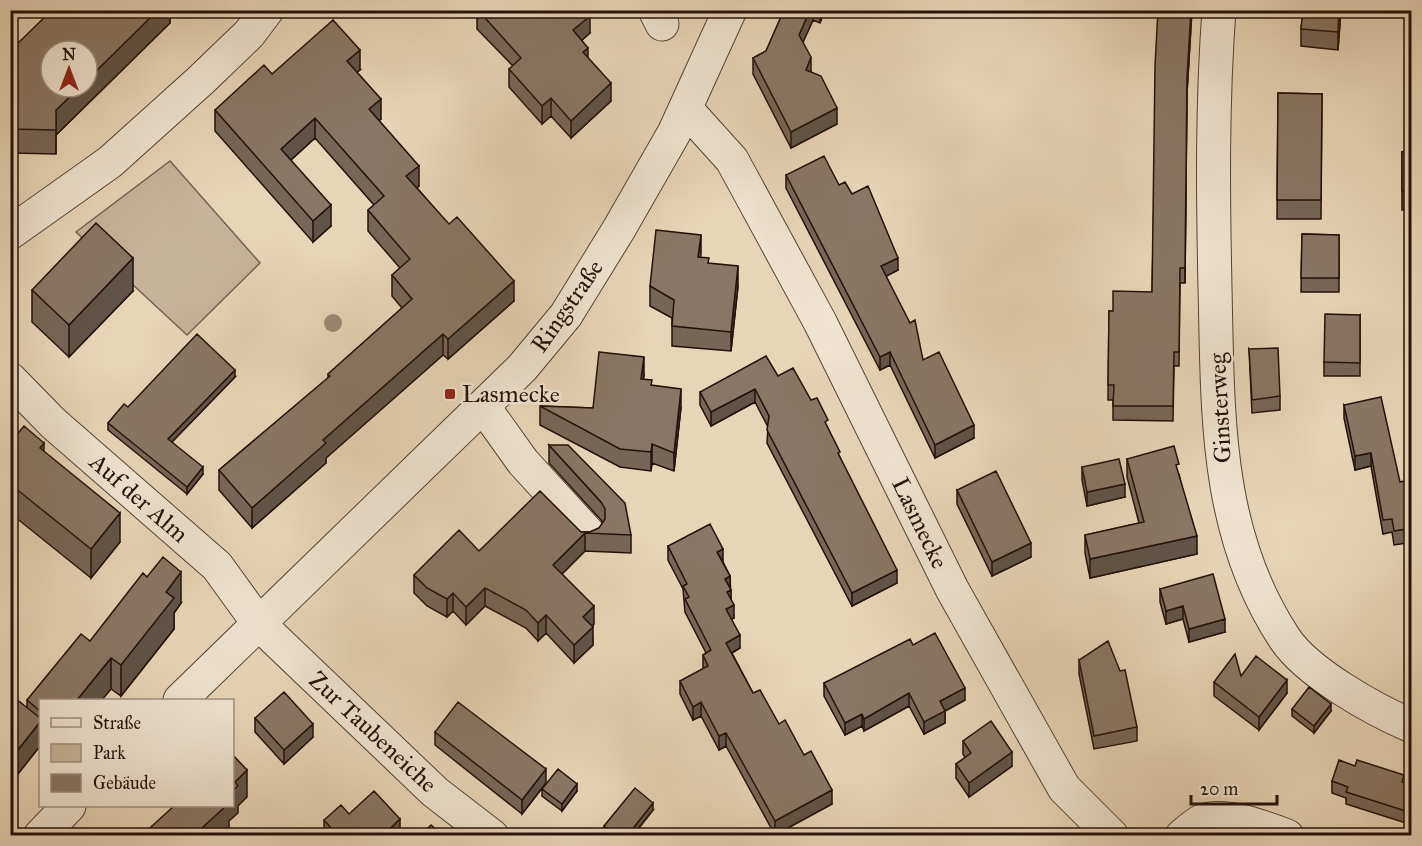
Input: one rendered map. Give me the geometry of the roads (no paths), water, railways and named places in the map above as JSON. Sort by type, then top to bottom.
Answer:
[{"type":"street","points":[[10,233],[110,162],[217,65],[249,34],[267,10]]},
{"type":"street","name":"Ringstraße","points":[[181,699],[522,368],[566,315],[619,229],[686,109],[730,10]]},
{"type":"street","name":"Ginsterweg","points":[[1219,10],[1214,84],[1217,372],[1222,463],[1234,528],[1259,596],[1287,641],[1324,676],[1389,716],[1412,726]]},
{"type":"street","name":"Lasmecke","points":[[686,109],[732,160],[820,322],[952,589],[1064,788],[1112,836]]},
{"type":"street","name":"Auf der Alm","points":[[10,379],[53,423],[217,566],[260,624]]},
{"type":"street","points":[[483,406],[523,462],[587,532]]},
{"type":"street","name":"Zur Taubeneiche","points":[[260,624],[435,792],[492,836]]},
{"type":"street","points":[[46,834],[68,807]]},
{"type":"street","points":[[1182,836],[1203,821],[1222,820],[1254,824],[1287,836]]},
{"type":"place","name":"Lasmecke","points":[[450,394]]}]
